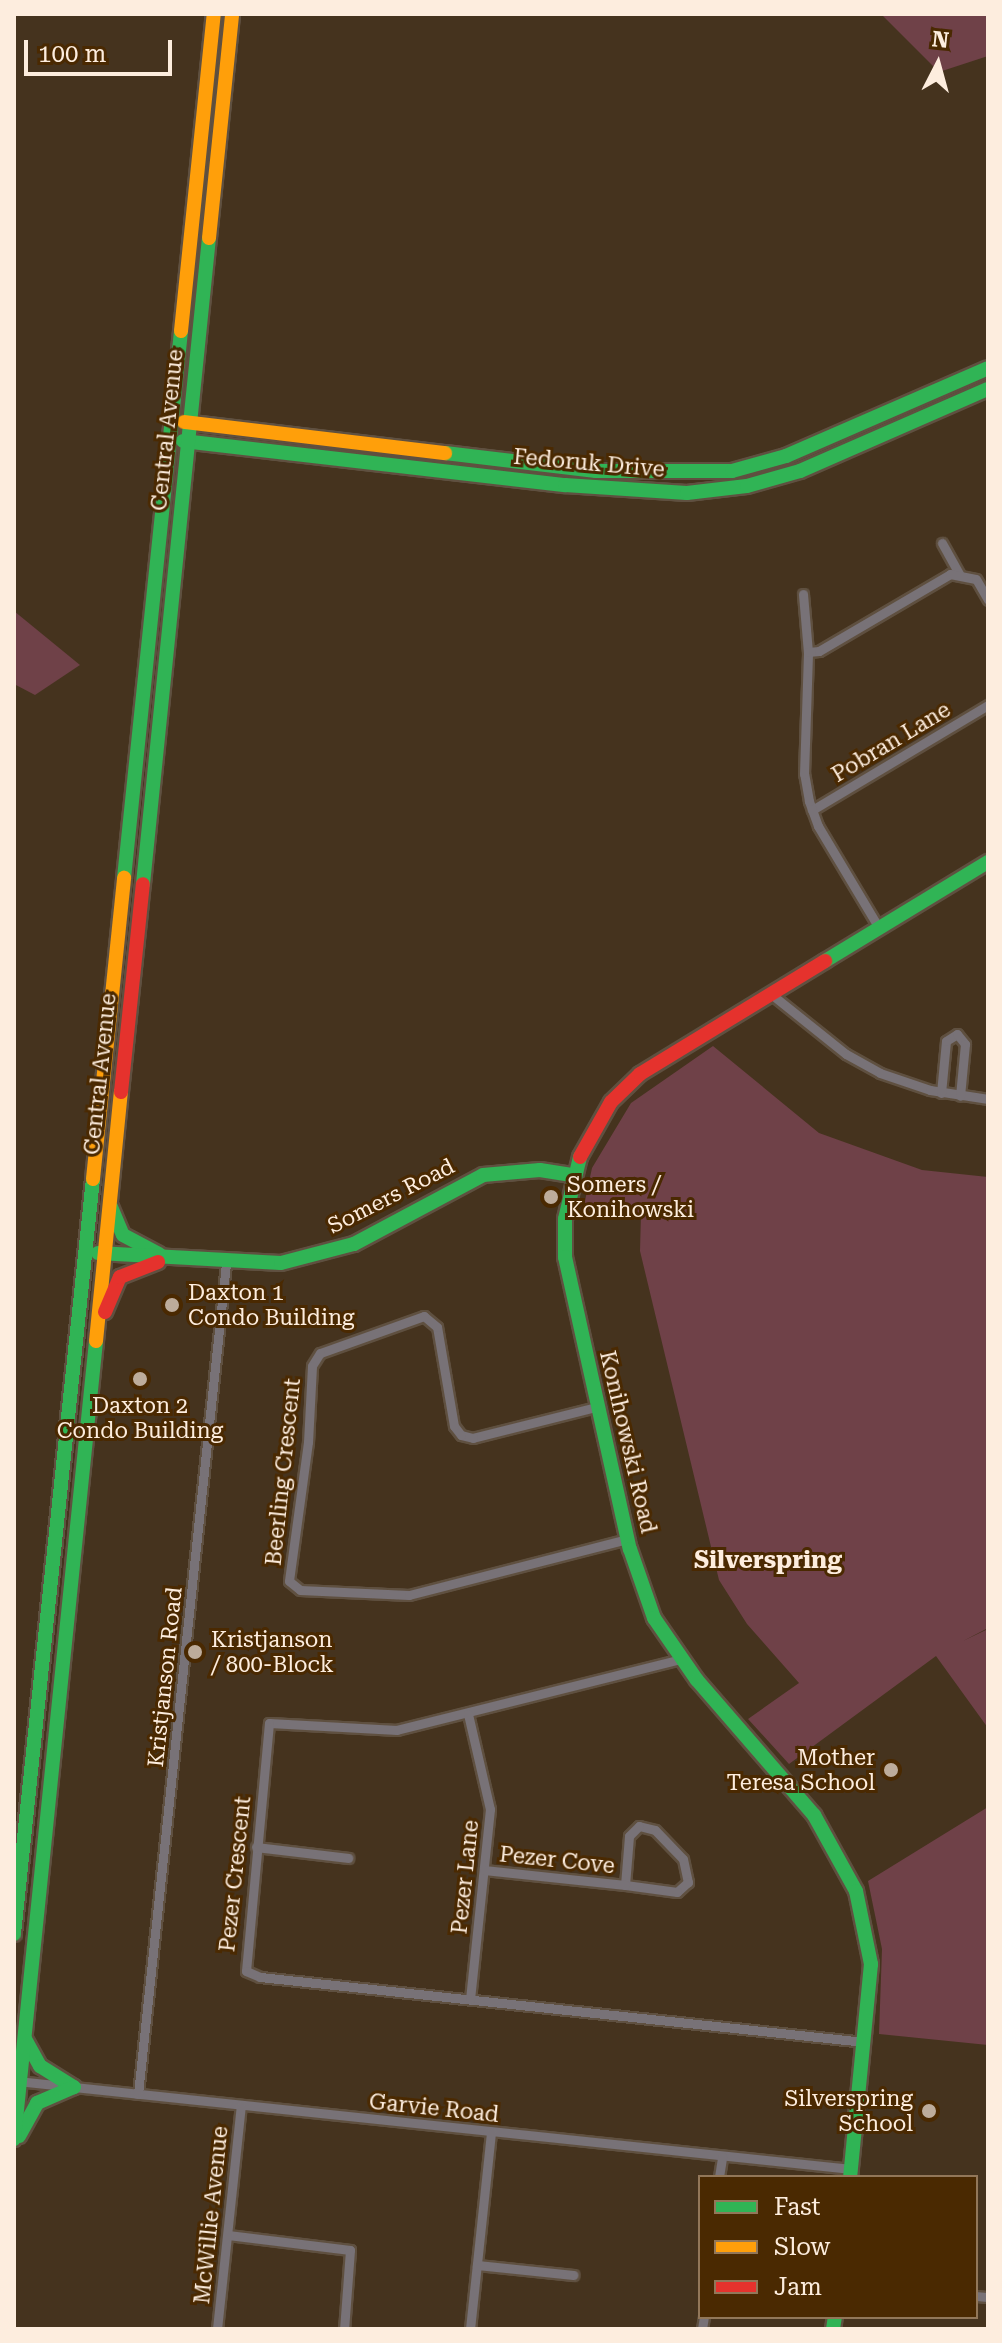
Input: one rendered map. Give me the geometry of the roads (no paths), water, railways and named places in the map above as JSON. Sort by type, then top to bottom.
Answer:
[{"type":"main road","name":"Central Avenue","points":[[14,1934],[214,14]]},
{"type":"main road","name":"Central Avenue","points":[[14,2139],[17,2081],[232,14]]},
{"type":"main road","name":"Fedoruk Drive","points":[[172,421],[596,471],[692,474],[732,471],[805,450],[988,368]]},
{"type":"main road","name":"Fedoruk Drive","points":[[169,440],[565,485],[687,493],[747,486],[800,471],[988,389]]},
{"type":"main road","name":"Konihowski Road","points":[[850,2173],[871,1964],[851,1878],[814,1815],[681,1659],[654,1618],[627,1539],[565,1257],[572,1175],[611,1102],[640,1074],[988,862]]},
{"type":"main road","name":"Somers Road","points":[[86,1252],[226,1264],[281,1263],[354,1244],[483,1175],[540,1170],[572,1175]]},
{"type":"main road","points":[[109,1200],[123,1235],[170,1259]]},
{"type":"main road","points":[[96,1339],[120,1277],[170,1259]]},
{"type":"main road","points":[[23,2036],[40,2066],[74,2087]]},
{"type":"main road","points":[[14,2148],[37,2103],[74,2087]]},
{"type":"street","points":[[942,543],[959,574]]},
{"type":"street","points":[[808,652],[819,651],[940,580],[959,574],[976,579],[988,600]]},
{"type":"street","points":[[803,594],[808,652],[804,774],[812,810],[879,928]]},
{"type":"street","name":"Pobran Lane","points":[[812,810],[988,705]]},
{"type":"street","points":[[771,994],[863,1065],[941,1093],[988,1099]]},
{"type":"street","points":[[941,1093],[946,1041],[957,1034],[965,1044],[960,1096]]},
{"type":"street","name":"Kristjanson Road","points":[[138,2094],[226,1264]]},
{"type":"street","name":"Beerling Crescent","points":[[596,1407],[473,1438],[461,1435],[454,1426],[437,1327],[424,1316],[320,1353],[312,1366],[310,1431],[289,1581],[300,1590],[409,1595],[627,1539]]},
{"type":"street","name":"Pezer Crescent","points":[[681,1659],[468,1714],[377,1731],[269,1723],[244,1964],[251,1974],[864,2042]]},
{"type":"street","name":"Pezer Lane","points":[[468,1714],[490,1809],[470,1999]]},
{"type":"street","name":"Pezer Cove","points":[[484,1870],[677,1892],[688,1882],[683,1859],[655,1830],[639,1826],[629,1836],[625,1885]]},
{"type":"street","points":[[256,1847],[348,1858]]},
{"type":"street","name":"Garvie Road","points":[[17,2081],[850,2173]]},
{"type":"street","name":"McWillie Avenue","points":[[217,2329],[241,2105]]},
{"type":"street","points":[[470,2329],[491,2132]]},
{"type":"street","points":[[719,2175],[722,2157]]},
{"type":"street","points":[[228,2235],[350,2250],[344,2329]]},
{"type":"street","points":[[477,2265],[573,2275]]},
{"type":"place","name":"Somers / Konihowski","points":[[551,1197]]},
{"type":"place","name":"Daxton 1 Condo Building","points":[[172,1305]]},
{"type":"place","name":"Daxton 2 Condo Building","points":[[140,1379]]},
{"type":"place","name":"Kristjanson / 800-Block","points":[[195,1652]]},
{"type":"place","name":"Mother Teresa School","points":[[891,1770]]},
{"type":"place","name":"Silverspring School","points":[[929,2111]]},
{"type":"district","name":"Silverspring","points":[[768,1561]]}]
